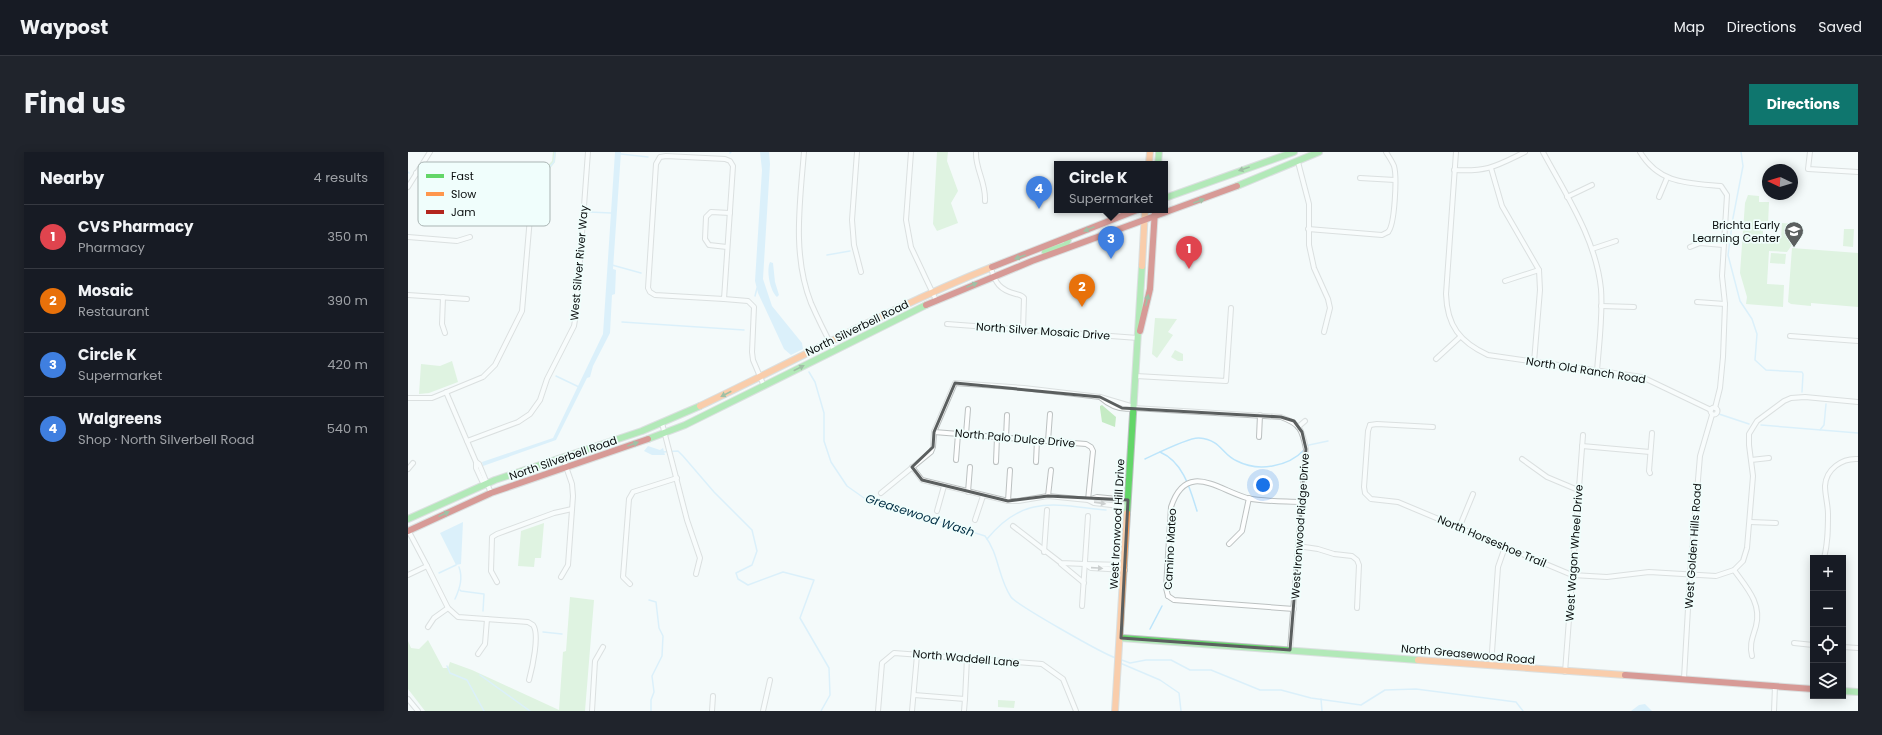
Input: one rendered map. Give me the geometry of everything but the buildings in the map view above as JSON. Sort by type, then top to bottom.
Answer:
[{"type":"main road","points":[[1168,197],[1294,152]]},
{"type":"main road","name":"North Silverbell Road","points":[[1168,209],[1269,174],[1319,152]]},
{"type":"main road","points":[[1264,162],[1269,174]]},
{"type":"main road","name":"North Silverbell Road","points":[[408,519],[486,483],[662,423],[714,400],[932,292],[1129,213]]},
{"type":"main road","name":"West Ironwood Hill Drive","points":[[1115,711],[1121,638],[1138,338],[1137,321],[1145,213]]},
{"type":"main road","name":"North Silverbell Road","points":[[408,530],[491,493],[685,425],[936,300],[1032,261],[1144,221],[1155,213]]},
{"type":"main road","name":"West Ironwood Hill Drive","points":[[1138,338],[1150,289],[1155,213]]},
{"type":"main road","points":[[1032,261],[1044,253],[1066,245],[1069,237]]},
{"type":"main road","name":"North Greasewood Road","points":[[1121,638],[1565,672],[1684,678],[1810,689]]},
{"type":"main road","points":[[1846,691],[1858,692]]},
{"type":"street","points":[[423,162],[430,152]]},
{"type":"street","name":"West Silver River Way","points":[[467,441],[518,422],[530,414],[540,400],[547,380],[574,326],[588,152]]},
{"type":"street","points":[[804,152],[799,250],[811,303],[834,350]]},
{"type":"street","points":[[857,152],[852,220],[854,245],[861,272]]},
{"type":"street","points":[[911,152],[906,220],[911,247],[936,300]]},
{"type":"street","points":[[976,152],[976,159],[985,188],[985,201]]},
{"type":"street","points":[[1308,230],[1382,235],[1390,234],[1395,180],[1394,167],[1386,152]]},
{"type":"street","points":[[1436,359],[1460,337],[1450,320],[1446,300],[1456,152]]},
{"type":"street","points":[[1454,170],[1473,171],[1491,168],[1525,152]]},
{"type":"street","points":[[1544,152],[1582,226],[1592,249],[1601,289],[1597,371]]},
{"type":"street","points":[[1640,152],[1654,170],[1667,178],[1659,197]]},
{"type":"street","points":[[1810,152],[1808,169],[1858,172]]},
{"type":"street","points":[[724,299],[733,162],[725,160],[666,156],[657,157],[647,286],[648,292],[655,294],[748,301],[752,303],[755,310],[752,352],[753,360],[764,386]]},
{"type":"street","points":[[1298,162],[1309,204],[1309,245],[1314,268],[1328,298],[1330,308],[1324,332]]},
{"type":"street","points":[[1491,168],[1500,200],[1539,270],[1540,290],[1534,362]]},
{"type":"street","points":[[408,187],[418,170]]},
{"type":"street","points":[[1360,178],[1395,180]]},
{"type":"street","name":"West Golden Hills Road","points":[[1667,178],[1683,183],[1721,186],[1727,195],[1723,245],[1722,276],[1725,304],[1720,388],[1700,456],[1690,574],[1684,678]]},
{"type":"street","points":[[1567,197],[1592,184]]},
{"type":"street","points":[[727,247],[708,245],[705,239],[706,217],[711,212],[730,213]]},
{"type":"street","points":[[408,398],[432,398],[482,377],[495,365],[522,311],[529,226]]},
{"type":"street","points":[[408,237],[458,240],[470,237]]},
{"type":"street","points":[[1592,249],[1616,241]]},
{"type":"street","points":[[1690,247],[1700,243],[1723,245]]},
{"type":"street","points":[[991,268],[1001,288],[1022,295],[1024,298],[1023,330]]},
{"type":"street","points":[[1505,281],[1539,270]]},
{"type":"street","points":[[408,295],[467,299]]},
{"type":"street","points":[[443,297],[442,324],[445,333]]},
{"type":"street","points":[[1697,302],[1725,304]]},
{"type":"street","points":[[1601,306],[1634,307]]},
{"type":"street","points":[[1136,376],[1226,381],[1231,308]]},
{"type":"street","name":"North Silver Mosaic Drive","points":[[947,324],[1138,338]]},
{"type":"street","points":[[1790,336],[1858,341]]},
{"type":"street","name":"North Old Ranch Road","points":[[1460,337],[1473,348],[1488,355],[1642,377],[1713,411]]},
{"type":"street","points":[[881,493],[931,452],[933,447],[934,432],[955,383],[1024,388],[1100,397],[1134,408],[1281,417],[1294,421],[1298,427],[1305,421]]},
{"type":"street","points":[[446,392],[491,493]]},
{"type":"street","points":[[1752,656],[1750,647],[1757,623],[1757,609],[1751,593],[1734,570],[1743,561],[1747,548],[1750,522],[1753,476],[1749,434],[1757,421],[1784,401],[1791,398],[1805,397],[1858,402]]},
{"type":"street","points":[[966,434],[968,409]]},
{"type":"street","points":[[1048,441],[1050,414]]},
{"type":"street","points":[[1006,438],[1008,415]]},
{"type":"street","points":[[1259,437],[1260,415]]},
{"type":"street","points":[[662,423],[688,520],[700,558],[696,574]]},
{"type":"street","name":"North Horseshoe Trail","points":[[1434,427],[1369,424],[1364,487],[1365,496],[1371,499],[1398,502],[1572,575],[1607,578],[1649,572],[1716,576],[1734,570]]},
{"type":"street","name":"West Ironwood Ridge Drive","points":[[1290,650],[1306,449],[1302,432],[1298,427]]},
{"type":"street","name":"North Palo Dulce Drive","points":[[934,432],[1086,444],[1093,451],[1088,500]]},
{"type":"street","points":[[1650,473],[1652,433]]},
{"type":"street","points":[[956,460],[958,434]]},
{"type":"street","name":"West Wagon Wheel Drive","points":[[1565,672],[1583,435]]},
{"type":"street","points":[[996,462],[997,437]]},
{"type":"street","points":[[1036,462],[1037,440]]},
{"type":"street","points":[[1582,446],[1650,452]]},
{"type":"street","points":[[561,577],[568,565],[572,509],[572,484],[563,458]]},
{"type":"street","points":[[1751,460],[1769,458]]},
{"type":"street","points":[[1522,459],[1547,477],[1578,490]]},
{"type":"street","points":[[1824,555],[1828,533],[1828,508],[1825,485],[1829,473],[1840,462],[1858,459]]},
{"type":"street","points":[[408,469],[413,462]]},
{"type":"street","points":[[912,467],[922,480],[1008,501],[1018,501],[1048,496],[1088,500],[1094,503],[1128,507]]},
{"type":"street","points":[[968,492],[970,467]]},
{"type":"street","points":[[1008,501],[1010,470]]},
{"type":"street","points":[[1048,496],[1051,470]]},
{"type":"street","points":[[630,584],[623,577],[629,499],[633,492],[677,478]]},
{"type":"street","name":"Camino Mateo","points":[[1168,596],[1166,588],[1172,507],[1175,496],[1187,483],[1206,481],[1249,498],[1302,502]]},
{"type":"street","points":[[936,511],[944,486]]},
{"type":"street","points":[[1459,528],[1473,494]]},
{"type":"street","points":[[975,520],[983,496]]},
{"type":"street","points":[[1088,500],[1097,497],[1128,500]]},
{"type":"street","points":[[1229,544],[1242,531],[1249,498]]},
{"type":"street","points":[[497,582],[491,571],[492,538],[497,534],[554,513],[572,509]]},
{"type":"street","points":[[1044,552],[1047,510]]},
{"type":"street","points":[[1082,606],[1088,516]]},
{"type":"street","points":[[1750,522],[1776,523]]},
{"type":"street","points":[[1013,526],[1084,583]]},
{"type":"street","points":[[408,530],[448,608],[458,617],[528,622],[533,625],[536,633],[533,667],[529,680]]},
{"type":"street","points":[[1298,546],[1358,558],[1357,608]]},
{"type":"street","points":[[1491,666],[1498,566],[1505,547]]},
{"type":"street","points":[[1061,563],[1125,567]]},
{"type":"street","points":[[408,575],[427,566]]},
{"type":"street","points":[[1164,600],[1168,596],[1174,600],[1294,609]]},
{"type":"street","points":[[428,627],[434,618],[448,608]]},
{"type":"street","points":[[478,654],[485,644],[487,619]]},
{"type":"street","points":[[1794,643],[1810,644]]},
{"type":"street","points":[[1846,647],[1858,648]]},
{"type":"street","points":[[592,711],[596,661],[603,648]]},
{"type":"street","name":"North Waddell Lane","points":[[878,711],[882,663],[894,653],[1042,664],[1063,678],[1076,711]]},
{"type":"street","points":[[912,711],[917,655]]},
{"type":"street","points":[[964,711],[967,658]]},
{"type":"street","points":[[762,711],[770,680]]},
{"type":"street","points":[[1774,711],[1775,686]]},
{"type":"street","points":[[712,711],[713,696]]},
{"type":"street","points":[[914,696],[965,699]]},
{"type":"street","points":[[408,699],[418,711]]},
{"type":"highlighted area","points":[[955,383],[1100,397],[1122,408],[1281,417],[1294,421],[1302,432],[1306,449],[1290,650],[1121,638],[1128,500],[1048,496],[1008,501],[922,480],[912,467],[933,447],[934,432]]},
{"type":"green space","points":[[553,152],[556,152],[555,162],[550,168],[550,163],[552,161]]},
{"type":"green space","points":[[937,152],[948,152],[947,161],[958,191],[951,203],[958,223],[937,231],[933,224]]},
{"type":"green space","points":[[1748,195],[1759,196],[1759,202],[1769,202],[1768,225],[1757,225],[1757,228],[1763,229],[1763,237],[1781,238],[1782,223],[1794,224],[1792,245],[1787,252],[1769,251],[1767,284],[1784,285],[1783,307],[1746,304],[1747,297],[1740,273],[1745,203]]},
{"type":"green space","points":[[1844,229],[1854,229],[1853,247],[1843,246]]},
{"type":"green space","points":[[1792,248],[1858,253],[1858,307],[1811,303],[1811,306],[1791,304],[1788,302]]},
{"type":"green space","points":[[1771,253],[1786,254],[1785,264],[1770,263]]},
{"type":"green space","points":[[1155,318],[1177,319],[1168,332],[1173,335],[1157,358],[1152,354]]},
{"type":"green space","points":[[1175,350],[1183,354],[1183,361],[1178,361],[1171,357]]},
{"type":"green space","points":[[452,361],[458,382],[429,393],[419,394],[421,364],[440,366]]},
{"type":"green space","points":[[1102,405],[1116,417],[1115,427],[1102,422],[1100,406]]},
{"type":"green space","points":[[544,523],[541,558],[535,558],[534,567],[518,566],[521,531]]},
{"type":"green space","points":[[570,597],[594,600],[585,711],[425,711],[408,689],[408,641],[411,648],[419,649],[428,640],[443,668],[448,668],[450,662],[472,670],[559,710],[563,652],[566,651]]},
{"type":"green space","points":[[998,700],[1015,701],[1014,708],[998,707]]},
{"type":"water","points":[[615,152],[621,152],[613,269],[616,270],[615,294],[612,295],[610,333],[593,366],[590,377],[587,378],[556,440],[483,466],[482,462],[553,438],[603,334]]},
{"type":"water","points":[[760,152],[769,152],[770,164],[763,279],[772,306],[802,343],[803,349],[791,355],[784,349],[758,293],[755,281],[762,170]]},
{"type":"water","points":[[770,262],[773,263],[775,282],[779,295],[777,297],[772,290],[769,280],[768,270]]},
{"type":"water","points":[[648,446],[660,450],[663,448],[665,455],[652,455],[644,451]]},
{"type":"water","points":[[463,522],[461,564],[456,565],[440,533]]},
{"type":"water","points":[[1645,704],[1652,711],[1631,711],[1639,705]]},
{"type":"waterway","points":[[550,167],[554,162],[555,152]]},
{"type":"waterway","points":[[1741,152],[1743,166],[1733,218],[1728,255],[1740,301],[1752,319],[1757,334],[1755,360],[1766,370],[1802,372],[1802,392]]},
{"type":"waterway","points":[[621,154],[648,157]]},
{"type":"waterway","points":[[589,212],[611,213]]},
{"type":"waterway","points":[[827,255],[850,251]]},
{"type":"waterway","points":[[612,265],[641,273]]},
{"type":"waterway","points":[[755,296],[757,288]]},
{"type":"waterway","points":[[622,322],[744,330]]},
{"type":"waterway","name":"Greasewood Wash","points":[[809,372],[815,382],[824,413],[824,441],[831,462],[847,486],[864,498],[985,536],[993,550],[1003,582],[1011,597],[1061,629],[1116,658]]},
{"type":"waterway","points":[[556,376],[579,387]]},
{"type":"waterway","points":[[1820,430],[1824,425],[1826,404]]},
{"type":"waterway","points":[[1719,414],[1749,424]]},
{"type":"waterway","points":[[1761,425],[1858,433]]},
{"type":"waterway","points":[[1145,459],[1194,438],[1212,441],[1237,461],[1263,467],[1281,464],[1297,456],[1304,450]]},
{"type":"waterway","points":[[1307,447],[1309,445],[1328,441]]},
{"type":"waterway","points":[[662,452],[678,451],[714,492],[752,530],[757,551],[752,565],[736,573],[738,579],[748,585],[783,572],[814,580],[800,618],[829,668],[830,695],[821,711]]},
{"type":"waterway","points":[[1160,452],[1168,456],[1180,469],[1192,493],[1197,511]]},
{"type":"waterway","points":[[987,539],[1014,515],[1027,509],[1056,505],[1106,510]]},
{"type":"waterway","points":[[439,573],[456,565]]},
{"type":"waterway","points":[[455,599],[460,583],[461,575],[459,567]]},
{"type":"waterway","points":[[460,590],[484,594],[483,611]]},
{"type":"waterway","points":[[649,600],[656,602],[659,628],[663,636],[662,656],[652,676],[654,692],[651,700],[651,711]]},
{"type":"waterway","points":[[1150,629],[1162,606]]},
{"type":"waterway","points":[[543,632],[562,634]]},
{"type":"waterway","name":"Greasewood Wash","points":[[1119,659],[1130,663],[1146,660],[1171,660],[1190,670],[1211,670],[1260,690],[1281,690],[1311,698],[1361,705],[1385,690],[1416,689],[1516,702],[1523,711]]},
{"type":"waterway","points":[[1120,663],[1160,680],[1179,693],[1181,711]]},
{"type":"waterway","points":[[447,666],[450,673],[467,680],[484,711]]},
{"type":"waterway","points":[[480,675],[530,711]]},
{"type":"waterway","points":[[1321,699],[1322,711]]},
{"type":"traffic: fast","points":[[1158,161],[1159,152]]},
{"type":"traffic: fast","points":[[1168,197],[1294,152]]},
{"type":"traffic: fast","points":[[1237,186],[1319,152]]},
{"type":"traffic: fast","points":[[1045,252],[1066,245],[1069,237]]},
{"type":"traffic: fast","points":[[1127,513],[1142,266]]},
{"type":"traffic: fast","points":[[648,439],[685,425],[926,305]]},
{"type":"traffic: fast","points":[[408,519],[495,480],[642,431],[700,406]]},
{"type":"traffic: fast","points":[[1121,638],[1418,660]]},
{"type":"traffic: fast","points":[[1846,691],[1858,692]]},
{"type":"traffic: slow","points":[[1149,161],[1150,152]]},
{"type":"traffic: slow","points":[[1142,266],[1145,213]]},
{"type":"traffic: slow","points":[[700,406],[881,316],[992,267]]},
{"type":"traffic: slow","points":[[1115,711],[1127,513]]},
{"type":"traffic: slow","points":[[1418,660],[1625,675]]},
{"type":"traffic: jam","points":[[1168,211],[1237,186]]},
{"type":"traffic: jam","points":[[992,267],[1129,213]]},
{"type":"traffic: jam","points":[[1140,331],[1150,289],[1155,213]]},
{"type":"traffic: jam","points":[[926,305],[1032,261],[1163,213]]},
{"type":"traffic: jam","points":[[408,531],[491,493],[648,439]]},
{"type":"traffic: jam","points":[[1625,675],[1810,689]]},
{"type":"place","name":"Walgreens","points":[[1039,209]]},
{"type":"place","name":"Brichta Early Learning Center","points":[[1794,248]]},
{"type":"place","name":"Circle K","points":[[1111,259]]},
{"type":"place","name":"CVS Pharmacy","points":[[1189,269]]},
{"type":"place","name":"Mosaic","points":[[1082,307]]}]
